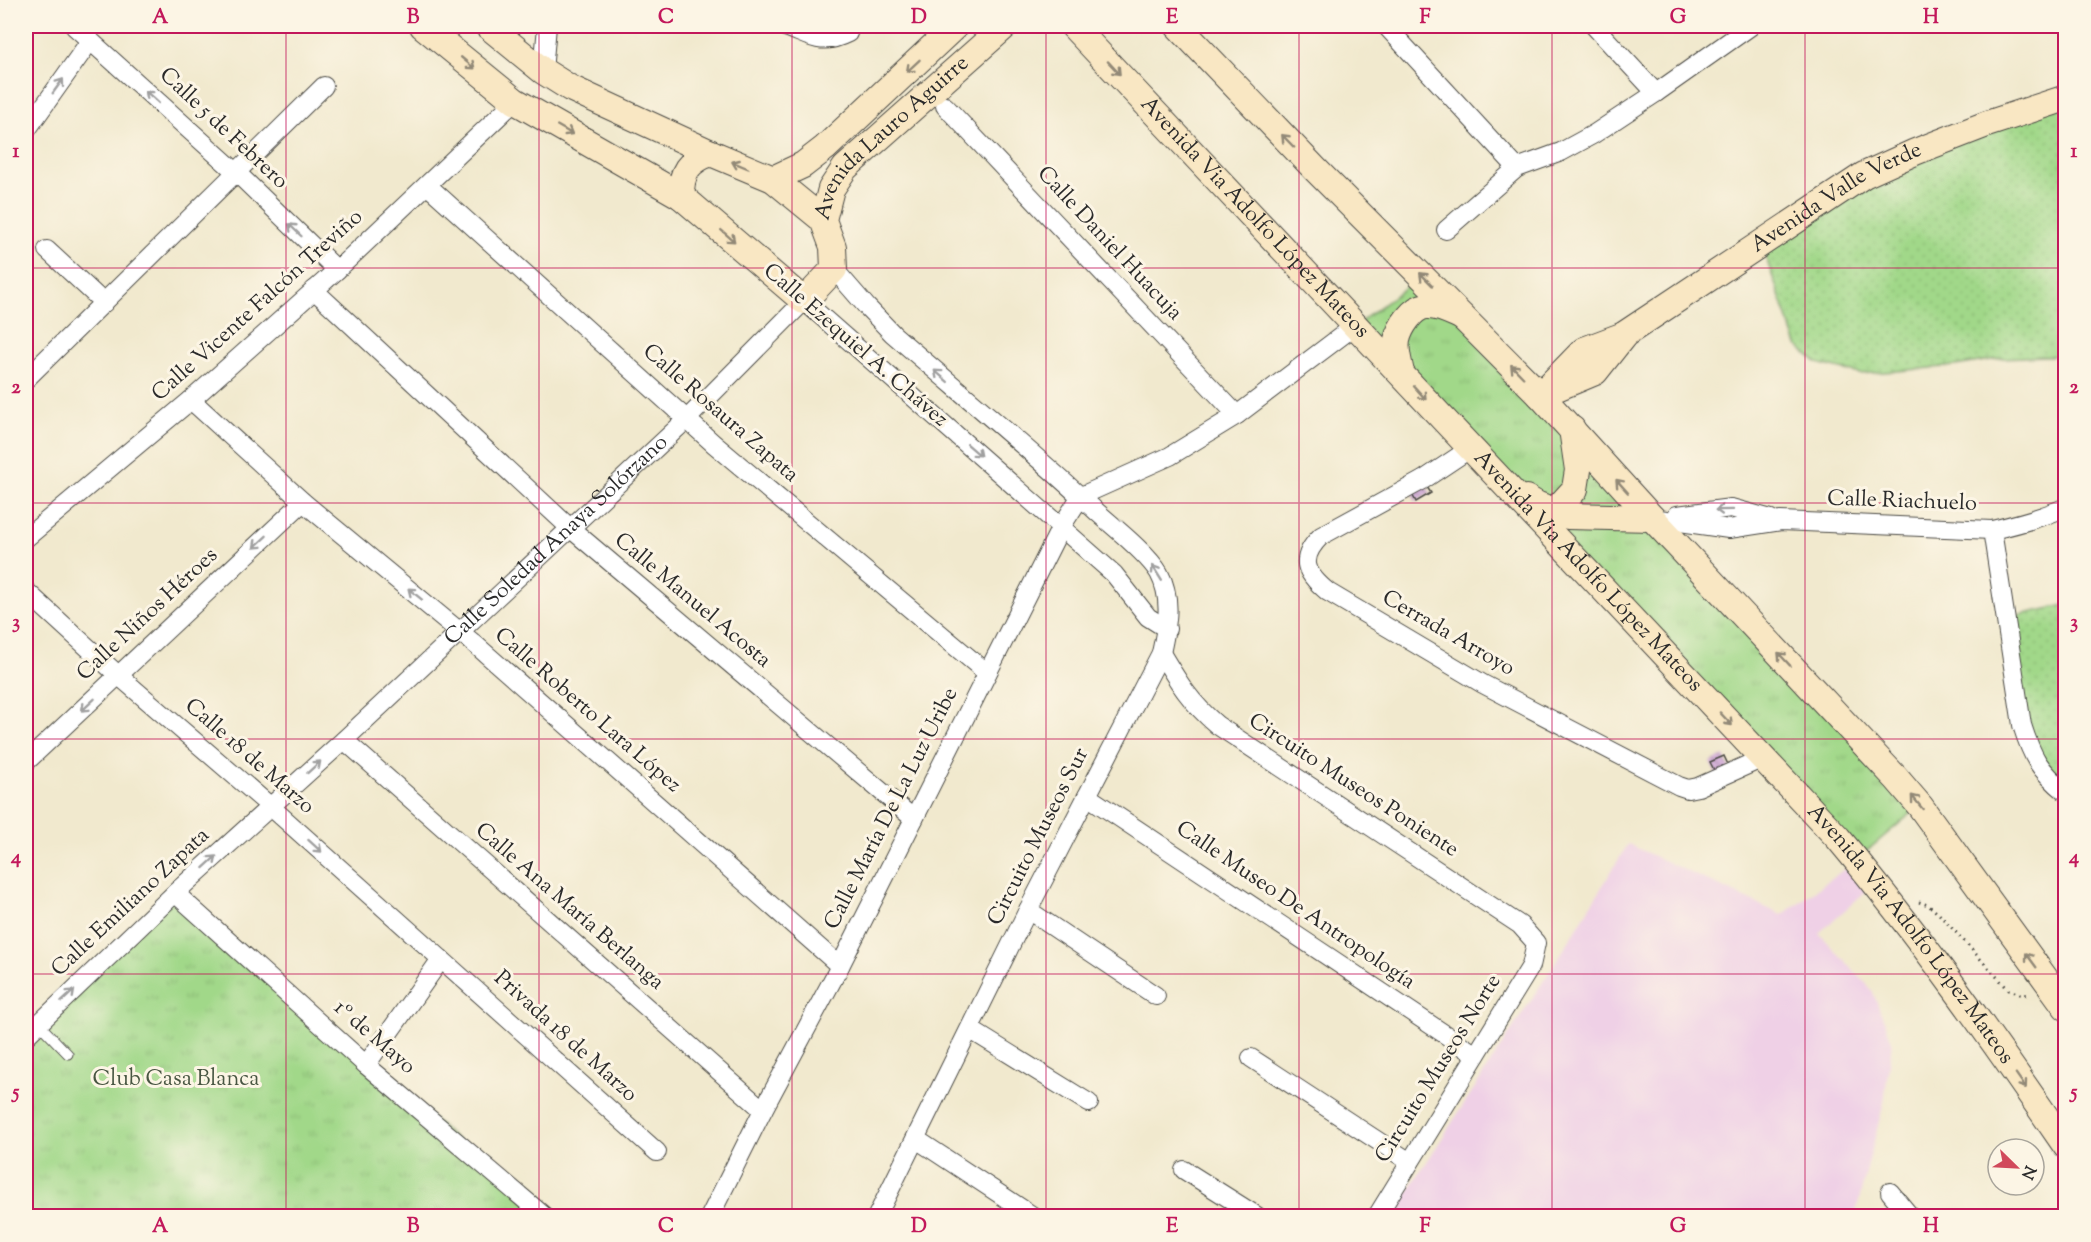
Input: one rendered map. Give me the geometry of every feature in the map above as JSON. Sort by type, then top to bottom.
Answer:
[{"type":"main road","name":"Calle Ezequiel A. Chávez","points":[[423,26],[515,101],[681,196],[804,301]]},
{"type":"main road","points":[[488,26],[543,70],[570,88],[773,179],[823,220]]},
{"type":"main road","name":"Avenida Lauro Aguirre","points":[[773,179],[803,165],[825,148],[955,26]]},
{"type":"main road","name":"Avenida Lauro Aguirre","points":[[834,268],[833,247],[823,220],[831,189],[845,168],[1005,26]]},
{"type":"main road","name":"Avenida Via Adolfo López Mateos","points":[[1073,26],[1838,838],[1890,901],[2018,1076],[2066,1146]]},
{"type":"main road","points":[[1178,26],[1316,170],[1540,395],[1902,785],[1920,806],[2059,998]]},
{"type":"main road","name":"Avenida Valle Verde","points":[[1540,395],[1595,372],[1624,334],[1864,175],[1966,132],[2066,98]]},
{"type":"main road","points":[[681,196],[681,182],[687,168],[697,158],[711,153]]},
{"type":"main road","name":"Calle Soledad Anaya Solórzano","points":[[804,301],[834,268]]},
{"type":"main road","points":[[1401,373],[1397,357],[1397,340],[1410,315],[1425,306],[1441,308],[1467,320]]},
{"type":"main road","points":[[1554,512],[1575,489],[1578,470],[1572,429]]},
{"type":"main road","points":[[1510,489],[1538,505],[1568,516],[1652,518]]},
{"type":"street","name":"Calle 5 de Febrero","points":[[74,26],[237,173],[337,270]]},
{"type":"street","points":[[543,70],[547,26]]},
{"type":"street","points":[[783,26],[821,41],[832,41],[849,29]]},
{"type":"street","points":[[1386,26],[1517,168]]},
{"type":"street","points":[[1594,26],[1656,93]]},
{"type":"street","points":[[1446,230],[1517,168],[1561,152],[1594,134],[1751,26]]},
{"type":"street","points":[[26,131],[90,41]]},
{"type":"street","points":[[26,379],[324,86]]},
{"type":"street","name":"Calle Vicente Falcón Treviño","points":[[26,538],[191,400],[314,291],[515,101]]},
{"type":"street","name":"Calle Daniel Huacuja","points":[[945,106],[1237,415]]},
{"type":"street","name":"Calle Rosaura Zapata","points":[[427,185],[687,419],[987,673]]},
{"type":"street","points":[[47,250],[104,303]]},
{"type":"street","name":"Calle Ezequiel A. Chávez","points":[[834,268],[893,334],[1081,496]]},
{"type":"street","name":"Calle Manuel Acosta","points":[[314,291],[570,528],[914,819]]},
{"type":"street","name":"Calle Soledad Anaya Solórzano","points":[[271,807],[687,419],[804,301]]},
{"type":"street","name":"Calle Ezequiel A. Chávez","points":[[804,301],[1114,574],[1148,617],[1167,629]]},
{"type":"street","points":[[1081,496],[1170,456],[1237,415],[1356,325]]},
{"type":"street","name":"Calle Roberto Lara López","points":[[191,400],[303,502],[460,632],[840,966]]},
{"type":"street","name":"Cerrada Arroyo","points":[[1471,448],[1423,480],[1321,536],[1312,545],[1307,558],[1307,569],[1316,582],[1328,592],[1483,684],[1679,786],[1688,789],[1698,787],[1763,758]]},
{"type":"street","name":"Calle María De La Luz Uribe","points":[[710,1216],[763,1110],[840,966],[1061,527],[1081,496]]},
{"type":"street","name":"Circuito Museos Sur","points":[[877,1216],[1028,910],[1161,653],[1167,629],[1169,599],[1158,573],[1135,547],[1081,496]]},
{"type":"street","name":"Calle Niños Héroes","points":[[26,762],[303,502]]},
{"type":"street","points":[[1992,530],[2020,524],[2066,507]]},
{"type":"street","name":"Calle Riachuelo","points":[[1652,518],[1729,529],[1781,521],[1992,530],[2022,725],[2030,751],[2045,775],[2066,792]]},
{"type":"street","name":"Calle 18 de Marzo","points":[[26,591],[119,676],[271,807],[441,959]]},
{"type":"street","name":"Circuito Museos Poniente","points":[[1161,653],[1197,708],[1217,725],[1520,925],[1536,943]]},
{"type":"street","name":"Calle Ana María Berlanga","points":[[344,740],[763,1110]]},
{"type":"street","name":"Calle Museo De Antropología","points":[[1087,796],[1476,1055]]},
{"type":"street","name":"Calle Emiliano Zapata","points":[[32,1030],[175,893],[271,807]]},
{"type":"street","name":"1º de Mayo","points":[[175,893],[366,1065],[544,1216]]},
{"type":"street","points":[[1028,910],[1156,996]]},
{"type":"street","name":"Circuito Museos Norte","points":[[1377,1216],[1531,966],[1536,943]]},
{"type":"street","points":[[366,1065],[441,959]]},
{"type":"street","name":"Privada 18 de Marzo","points":[[441,959],[657,1152]]},
{"type":"street","points":[[970,1030],[1089,1103]]},
{"type":"street","points":[[1251,1058],[1410,1162]]},
{"type":"street","points":[[916,1139],[1034,1216]]},
{"type":"street","points":[[1184,1170],[1257,1216]]},
{"type":"street","points":[[1890,1192],[1910,1216]]},
{"type":"lane","points":[[32,1030],[68,1054]]},
{"type":"path","points":[[1890,901],[1914,900],[1928,905],[2009,990],[2020,994],[2059,998]]},
{"type":"shaded area","points":[[1628,844],[1782,915],[1854,862],[1873,885],[1819,933],[1872,990],[1892,1041],[1884,1102],[1855,1216],[1392,1216],[1571,938]]},
{"type":"green space","points":[[2065,98],[2065,355],[2002,358],[1956,366],[1860,374],[1817,363],[1797,345],[1761,244],[1864,175]]},
{"type":"green space","points":[[1422,275],[1920,806],[1856,860],[1356,325]]},
{"type":"green space","points":[[2065,605],[2065,792],[2030,751],[2006,618]]},
{"type":"green space","name":"Club Casa Blanca","points":[[175,893],[544,1216],[26,1216],[26,1033]]},
{"type":"building","points":[[1423,481],[1431,493],[1416,502],[1409,488]]},
{"type":"building","points":[[1724,756],[1730,769],[1717,776],[1710,762]]}]
